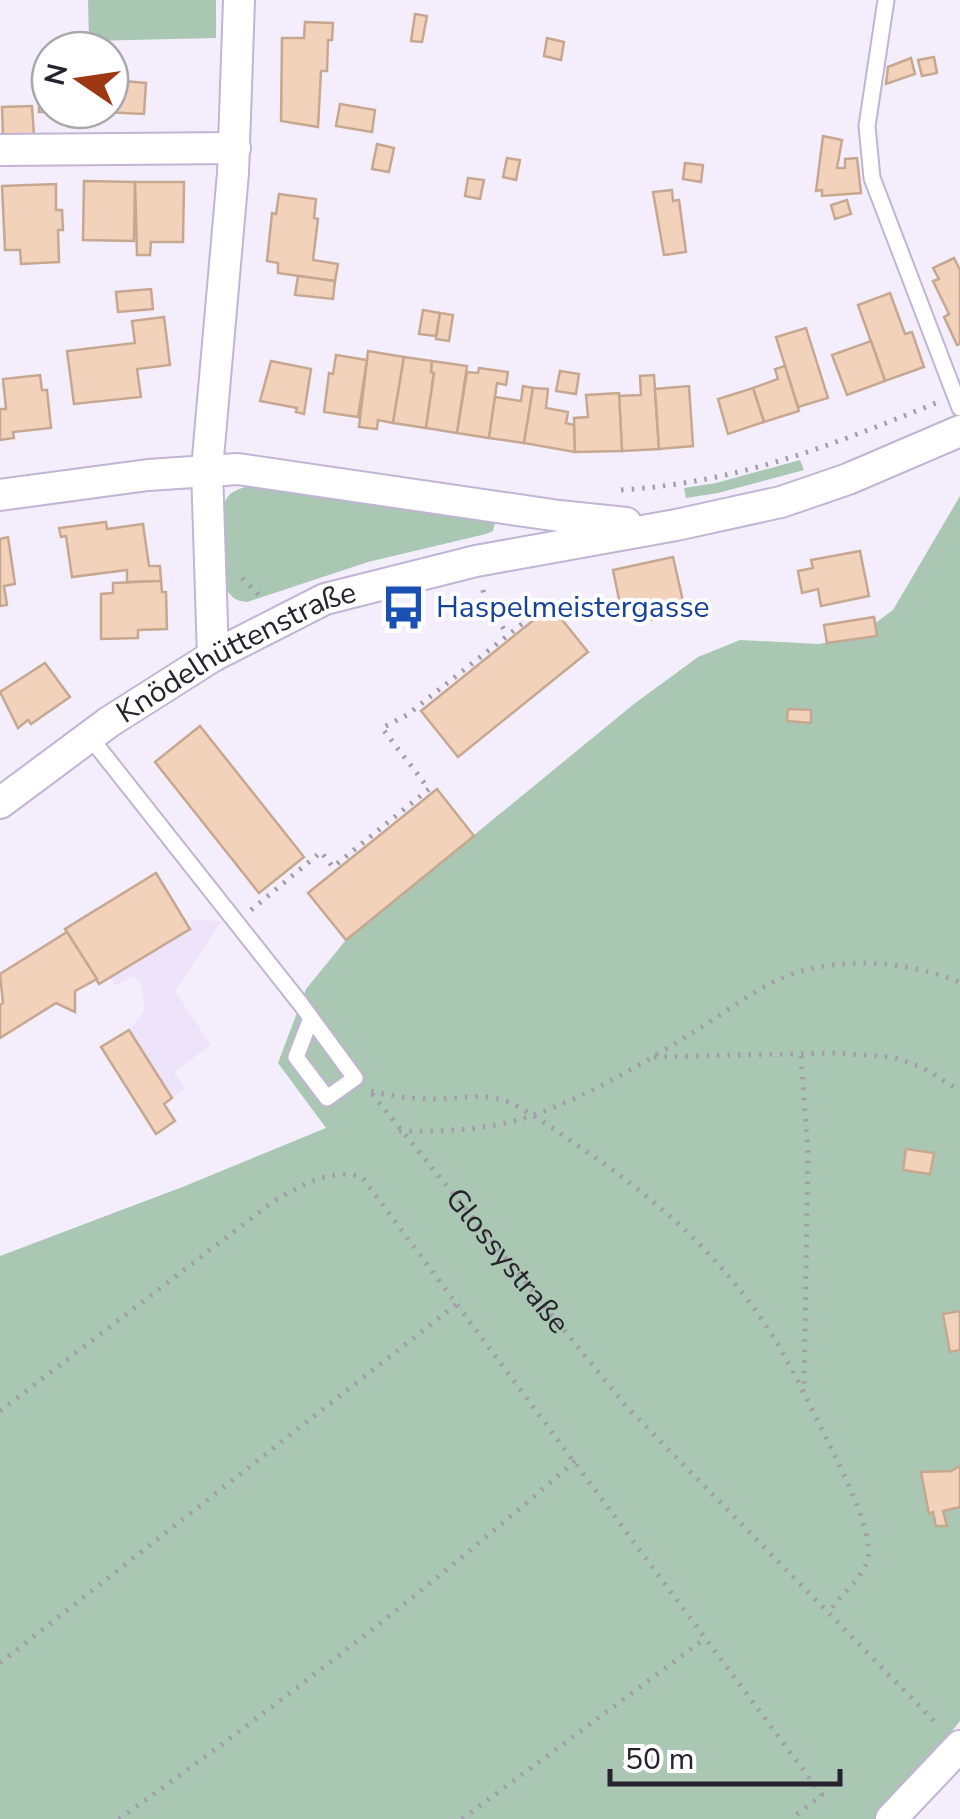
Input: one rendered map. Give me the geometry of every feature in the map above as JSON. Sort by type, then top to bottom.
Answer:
[{"type":"street","points":[[213,656],[207,469],[235,148],[239,0]]},
{"type":"street","points":[[0,150],[235,148]]},
{"type":"street","name":"Knödelhüttenstraße","points":[[0,803],[89,736],[213,656],[325,599],[476,561],[780,502],[848,479],[960,431]]},
{"type":"street","name":"Knödelhüttenstraße","points":[[0,494],[207,469],[261,471],[559,516],[676,525]]},
{"type":"street","points":[[892,1819],[959,1752]]},
{"type":"lane","points":[[886,0],[868,126],[872,178],[957,400]]},
{"type":"lane","points":[[89,736],[311,1018],[355,1078],[327,1098],[296,1058],[311,1018]]},
{"type":"path","points":[[614,490],[714,480],[778,464],[920,409],[957,400]]},
{"type":"path","points":[[476,561],[486,603],[508,635]]},
{"type":"path","points":[[236,922],[321,852],[334,867],[429,789],[382,728],[407,715],[546,605]]},
{"type":"path","points":[[398,1131],[464,1129],[533,1115],[652,1057],[772,982],[813,968],[866,963],[895,965],[960,982]]},
{"type":"path","points":[[652,1057],[833,1053],[903,1058],[960,1091]]},
{"type":"path","points":[[801,1056],[808,1153],[804,1392]]},
{"type":"path","name":"Glossystraße","points":[[533,1115],[488,1096],[409,1098],[368,1090],[626,1405],[941,1728],[959,1752]]},
{"type":"path","points":[[533,1115],[621,1175],[684,1228],[743,1295],[772,1335],[845,1477],[865,1534],[868,1557],[859,1576],[837,1599],[830,1613]]},
{"type":"path","points":[[0,1411],[274,1201],[322,1176],[345,1172],[362,1177],[822,1795],[791,1819]]},
{"type":"path","points":[[0,1663],[458,1303]]},
{"type":"path","points":[[119,1819],[235,1736],[456,1565],[575,1461]]},
{"type":"path","points":[[462,1819],[706,1638]]},
{"type":"shaded area","points":[[192,920],[221,921],[175,991],[211,1045],[174,1072],[185,1089],[172,1098],[129,1030],[145,1010],[140,982],[134,976],[115,986],[110,977],[190,929]]},
{"type":"green space","points":[[88,0],[216,0],[216,38],[130,40],[130,30],[89,30]]},
{"type":"green space","points":[[800,460],[804,470],[686,498],[684,488]]},
{"type":"green space","points":[[250,486],[495,523],[493,531],[486,534],[368,562],[244,602],[231,596],[225,584],[223,519],[229,496]]},
{"type":"green space","points":[[960,496],[960,1721],[877,1819],[0,1819],[0,1256],[326,1128],[278,1063],[306,989],[346,940],[634,704],[698,657],[740,640],[819,644],[858,636],[893,610]]},
{"type":"building","points":[[415,14],[427,16],[422,42],[411,41]]},
{"type":"building","points":[[305,22],[333,23],[327,71],[321,71],[318,127],[281,121],[282,38],[304,38]]},
{"type":"building","points":[[547,38],[564,42],[561,60],[544,56]]},
{"type":"building","points":[[934,57],[937,73],[922,76],[918,60]]},
{"type":"building","points":[[911,58],[915,74],[886,84],[888,67]]},
{"type":"building","points":[[130,82],[146,83],[144,114],[130,113]]},
{"type":"building","points":[[340,104],[375,110],[372,132],[336,126]]},
{"type":"building","points":[[30,106],[30,130],[34,135],[3,136],[2,107]]},
{"type":"building","points":[[823,136],[842,140],[837,168],[845,168],[845,159],[857,158],[861,193],[822,196],[822,190],[816,191]]},
{"type":"building","points":[[377,144],[394,148],[389,172],[372,169]]},
{"type":"building","points":[[507,158],[520,160],[516,180],[503,177]]},
{"type":"building","points":[[685,163],[703,165],[701,182],[683,179]]},
{"type":"building","points":[[468,178],[484,180],[480,199],[465,196]]},
{"type":"building","points":[[84,181],[135,182],[134,241],[83,240]]},
{"type":"building","points":[[135,182],[184,182],[183,242],[151,242],[150,255],[137,255]]},
{"type":"building","points":[[56,184],[56,210],[62,210],[63,230],[58,230],[59,262],[21,264],[20,250],[5,250],[2,186]]},
{"type":"building","points":[[672,190],[673,201],[679,200],[686,252],[664,255],[653,192]]},
{"type":"building","points":[[279,194],[316,199],[313,260],[338,264],[335,281],[278,273],[278,263],[267,261],[272,213],[276,214]]},
{"type":"building","points":[[847,200],[851,214],[835,219],[831,205]]},
{"type":"building","points":[[954,258],[960,270],[957,345],[944,317],[949,314],[933,281],[939,279],[933,268]]},
{"type":"building","points":[[298,276],[335,281],[333,299],[295,295]]},
{"type":"building","points":[[151,289],[153,309],[118,312],[116,292]]},
{"type":"building","points":[[890,293],[905,334],[912,332],[924,367],[885,381],[858,305]]},
{"type":"building","points":[[423,310],[440,313],[436,336],[419,334]]},
{"type":"building","points":[[440,313],[453,315],[449,341],[436,339]]},
{"type":"building","points":[[164,317],[170,365],[137,369],[141,397],[74,404],[67,351],[135,343],[132,321]]},
{"type":"building","points":[[806,328],[828,398],[798,407],[776,337]]},
{"type":"building","points":[[871,341],[885,381],[847,395],[832,355]]},
{"type":"building","points":[[368,351],[404,357],[393,423],[378,420],[377,429],[359,427]]},
{"type":"building","points":[[336,355],[367,360],[358,417],[324,412],[329,373],[333,374]]},
{"type":"building","points":[[404,357],[432,361],[434,373],[426,428],[393,423]]},
{"type":"building","points":[[271,361],[311,369],[304,414],[296,412],[297,408],[260,401]]},
{"type":"building","points":[[432,361],[467,366],[457,433],[426,428],[434,373]]},
{"type":"building","points":[[785,366],[799,411],[764,422],[753,388],[778,379],[775,369]]},
{"type":"building","points":[[479,368],[508,372],[506,385],[497,383],[489,438],[457,433],[467,372],[478,373]]},
{"type":"building","points":[[560,371],[579,374],[576,394],[556,391]]},
{"type":"building","points":[[40,375],[42,390],[47,390],[51,428],[13,432],[14,438],[0,440],[0,409],[6,409],[3,379]]},
{"type":"building","points":[[654,375],[659,449],[622,451],[619,396],[641,395],[640,376]]},
{"type":"building","points":[[523,386],[533,388],[524,443],[489,438],[495,397],[521,401]]},
{"type":"building","points":[[689,386],[693,446],[659,449],[655,389]]},
{"type":"building","points":[[533,388],[548,389],[546,408],[568,412],[566,423],[574,425],[575,452],[524,443]]},
{"type":"building","points":[[753,388],[764,422],[728,434],[718,399]]},
{"type":"building","points":[[619,393],[622,451],[575,452],[574,418],[588,417],[586,395]]},
{"type":"building","points":[[106,522],[107,529],[143,524],[149,566],[160,566],[161,581],[127,582],[127,570],[72,577],[66,536],[61,537],[59,528]]},
{"type":"building","points":[[8,537],[15,584],[4,586],[7,605],[0,606],[0,539]]},
{"type":"building","points":[[860,551],[869,596],[821,606],[818,589],[802,593],[798,571],[813,568],[811,560]]},
{"type":"building","points":[[673,557],[683,601],[669,604],[672,616],[652,620],[650,608],[622,614],[613,570]]},
{"type":"building","points":[[161,581],[162,592],[166,592],[167,629],[138,630],[138,638],[101,639],[101,594],[113,593],[113,583]]},
{"type":"building","points":[[551,606],[588,652],[458,757],[421,711]]},
{"type":"building","points":[[874,617],[877,636],[827,643],[824,625]]},
{"type":"building","points":[[45,663],[70,697],[31,724],[28,720],[18,728],[0,692]]},
{"type":"building","points":[[788,709],[811,710],[811,723],[787,721]]},
{"type":"building","points":[[200,726],[304,857],[259,893],[155,762]]},
{"type":"building","points":[[437,789],[474,836],[346,940],[308,893]]},
{"type":"building","points":[[156,873],[190,929],[99,984],[65,929]]},
{"type":"building","points":[[67,932],[97,979],[75,991],[75,1012],[56,1003],[0,1038],[0,974]]},
{"type":"building","points":[[129,1030],[172,1098],[164,1104],[175,1121],[156,1134],[101,1047]]},
{"type":"building","points":[[906,1149],[934,1153],[930,1174],[903,1170]]},
{"type":"building","points":[[960,1311],[960,1350],[950,1352],[943,1314]]},
{"type":"building","points":[[960,1466],[960,1507],[943,1511],[947,1526],[936,1526],[933,1512],[929,1514],[921,1472],[951,1471]]},
{"type":"place","name":"Haspelmeistergasse","points":[[403,607]]}]
